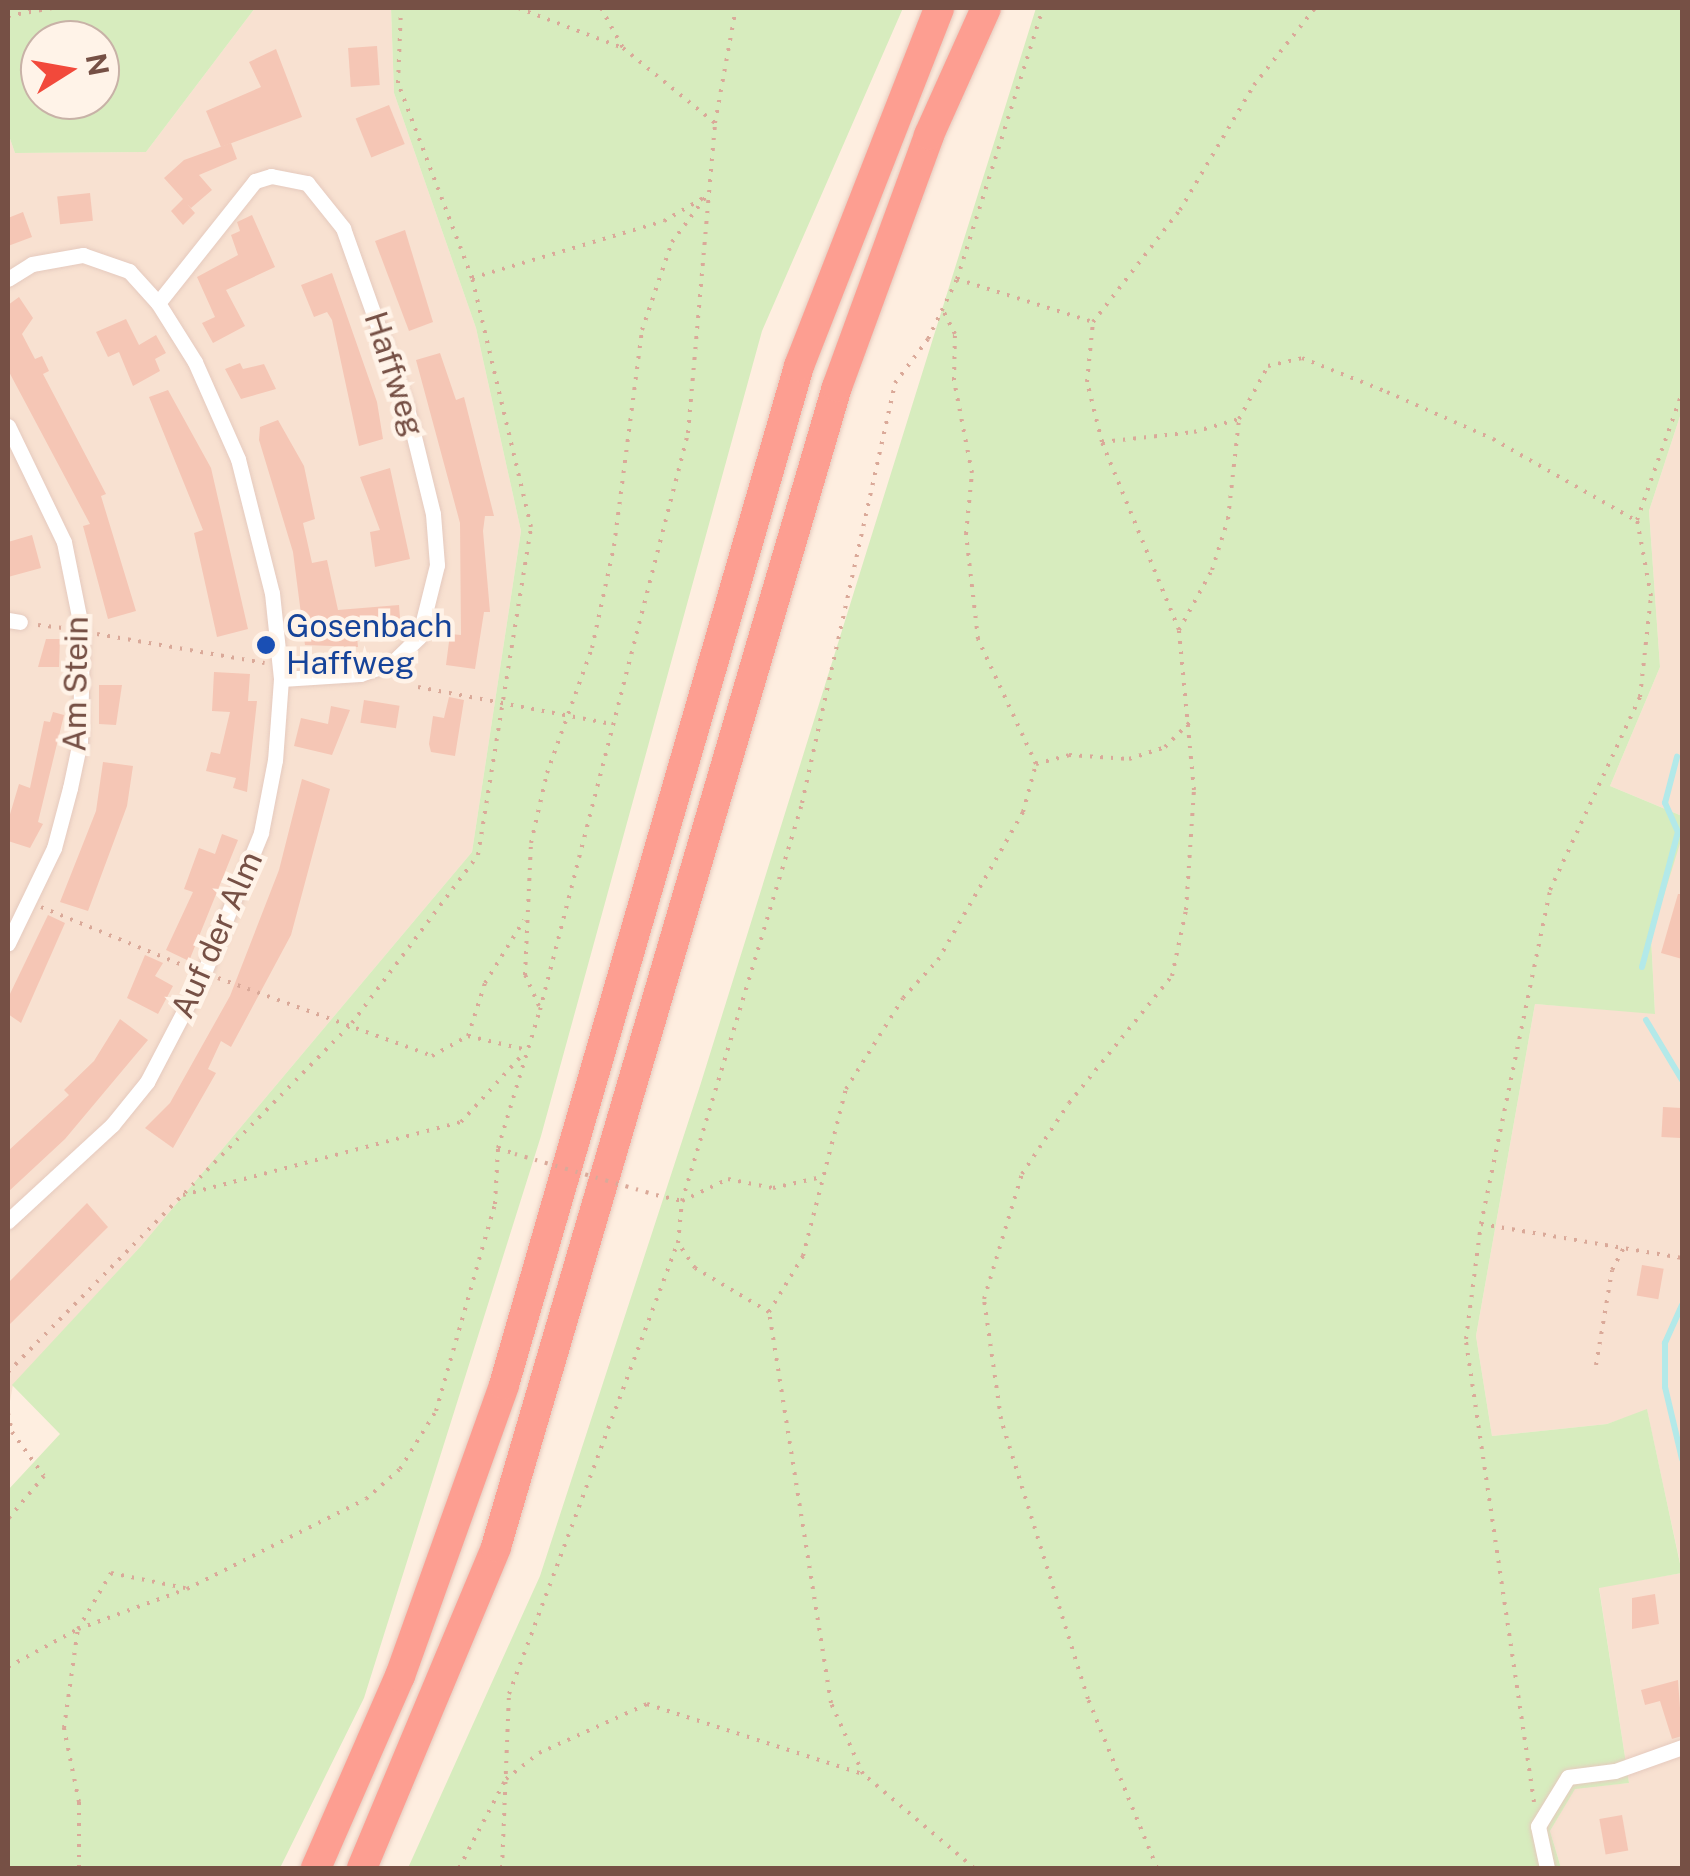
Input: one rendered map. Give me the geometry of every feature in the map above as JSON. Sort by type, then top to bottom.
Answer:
[{"type":"highway","points":[[316,1868],[400,1676],[498,1404],[799,366],[897,102],[939,8]]},
{"type":"highway","points":[[362,1868],[496,1547],[837,387],[929,135],[986,8]]},
{"type":"street","name":"Haffweg","points":[[158,303],[236,197],[255,181],[289,177],[322,193],[332,209],[397,378],[433,514],[435,583],[419,638],[392,663],[360,674],[280,679]]},
{"type":"street","name":"Auf der Alm","points":[[8,279],[32,264],[83,254],[129,272],[158,303],[195,362],[238,459],[272,593],[280,679],[276,760],[261,833],[204,974],[135,1096],[8,1220]]},
{"type":"street","name":"Am Stein","points":[[8,426],[64,542],[82,631],[80,740],[70,788],[54,848],[8,943]]},
{"type":"street","points":[[1547,1868],[1538,1826],[1568,1777],[1615,1771],[1682,1748]]},
{"type":"path","points":[[8,16],[52,8]]},
{"type":"path","points":[[8,1372],[352,1024],[478,855],[532,527],[472,278],[398,82],[401,8]]},
{"type":"path","points":[[518,8],[623,48],[715,123]]},
{"type":"path","points":[[601,8],[623,48]]},
{"type":"path","points":[[8,1666],[78,1629],[188,1589],[366,1499],[400,1469],[436,1411],[495,1204],[498,1148],[540,1010],[688,432],[715,123],[736,8]]},
{"type":"path","points":[[502,1868],[509,1694],[678,1243],[682,1201],[802,802],[894,383],[944,310],[957,279],[1043,8]]},
{"type":"path","points":[[1157,1868],[1088,1700],[1001,1419],[984,1299],[987,1272],[1022,1174],[1069,1103],[1172,976],[1186,910],[1192,721],[1178,630],[1102,442],[1087,382],[1093,322],[1169,226],[1254,84],[1315,8]]},
{"type":"path","points":[[472,278],[664,221],[707,195]]},
{"type":"path","points":[[540,1010],[525,974],[524,920],[530,843],[546,773],[569,718],[614,546],[642,330],[672,242],[707,195]]},
{"type":"path","points":[[957,279],[1093,322]]},
{"type":"path","points":[[863,1774],[831,1703],[769,1312],[803,1256],[846,1089],[903,998],[938,960],[1023,812],[1036,764],[978,639],[966,534],[972,473],[954,380],[955,334],[944,310]]},
{"type":"path","points":[[1178,630],[1212,570],[1228,518],[1238,419],[1268,366],[1302,358],[1493,439],[1637,520]]},
{"type":"path","points":[[1538,1826],[1466,1339],[1481,1224],[1550,890],[1640,696],[1652,596],[1637,520],[1682,393]]},
{"type":"path","points":[[1102,442],[1194,432],[1238,419]]},
{"type":"path","points":[[14,621],[258,662]]},
{"type":"path","points":[[418,687],[506,700],[569,718],[612,724]]},
{"type":"path","points":[[1036,764],[1069,756],[1129,759],[1166,748],[1192,721]]},
{"type":"path","points":[[45,909],[204,974],[352,1024],[432,1056],[468,1036],[527,1050]]},
{"type":"path","points":[[468,1036],[485,983],[524,920]]},
{"type":"path","points":[[183,1195],[461,1122],[527,1050]]},
{"type":"path","points":[[498,1148],[682,1201],[728,1178],[774,1188],[822,1177]]},
{"type":"path","points":[[1481,1224],[1682,1258]]},
{"type":"path","points":[[678,1243],[695,1268],[769,1312]]},
{"type":"path","points":[[1596,1366],[1612,1270],[1624,1246]]},
{"type":"path","points":[[8,1413],[12,1432],[44,1476],[8,1519]]},
{"type":"path","points":[[79,1868],[79,1802],[64,1728],[78,1629],[110,1573],[188,1589]]},
{"type":"path","points":[[459,1868],[506,1779],[539,1753],[646,1704],[863,1774],[974,1868]]},
{"type":"shaded area","points":[[255,8],[391,8],[394,93],[476,328],[521,531],[472,852],[141,1246],[13,1385],[8,1412],[8,133],[15,153],[146,152]]},
{"type":"shaded area","points":[[1682,410],[1682,816],[1610,786],[1660,667],[1649,511]]},
{"type":"shaded area","points":[[1680,835],[1682,1572],[1647,1410],[1607,1424],[1492,1436],[1476,1336],[1535,1004],[1655,1013],[1651,937]]},
{"type":"shaded area","points":[[1682,1573],[1682,1868],[1561,1868],[1550,1831],[1575,1788],[1629,1783],[1599,1587]]},
{"type":"green space","points":[[8,8],[255,8],[146,152],[15,153],[8,133]]},
{"type":"green space","points":[[391,8],[903,8],[762,331],[541,1136],[364,1698],[280,1868],[8,1868],[8,1490],[60,1434],[12,1385],[141,1246],[472,852],[521,531],[476,328],[394,93]]},
{"type":"green space","points":[[1036,8],[1682,8],[1682,410],[1649,511],[1660,667],[1610,786],[1682,816],[1682,837],[1651,937],[1655,1014],[1535,1004],[1476,1336],[1492,1436],[1607,1424],[1647,1409],[1682,1573],[1599,1588],[1629,1783],[1575,1789],[1550,1831],[1561,1868],[408,1868],[540,1576],[700,1086]]},
{"type":"building","points":[[377,46],[380,85],[351,87],[348,48]]},
{"type":"building","points":[[276,49],[302,117],[221,147],[206,111],[261,87],[249,62]]},
{"type":"building","points":[[389,105],[405,144],[371,157],[356,118]]},
{"type":"building","points":[[231,143],[237,159],[199,175],[212,190],[191,208],[187,204],[195,213],[183,225],[171,211],[183,199],[164,178],[184,160]]},
{"type":"building","points":[[90,193],[93,221],[60,224],[57,196]]},
{"type":"building","points":[[23,212],[32,237],[8,246],[8,218]]},
{"type":"building","points":[[252,215],[275,267],[226,290],[245,326],[213,343],[202,323],[215,317],[197,277],[238,255],[231,235],[240,231],[237,222]]},
{"type":"building","points":[[405,230],[433,322],[409,331],[375,241]]},
{"type":"building","points":[[332,273],[377,402],[383,439],[359,446],[332,320],[327,312],[314,317],[301,285]]},
{"type":"building","points":[[19,297],[33,318],[22,334],[35,359],[42,356],[49,371],[43,374],[106,494],[101,496],[136,611],[108,619],[83,526],[90,524],[8,370],[8,305]]},
{"type":"building","points":[[126,319],[139,345],[156,335],[166,353],[155,359],[160,371],[133,386],[119,352],[108,357],[96,332]]},
{"type":"building","points":[[440,353],[456,400],[464,397],[494,516],[485,516],[483,531],[490,612],[484,612],[475,669],[446,665],[450,634],[461,635],[460,523],[416,360]]},
{"type":"building","points":[[240,363],[243,369],[264,364],[276,389],[241,399],[225,369]]},
{"type":"building","points":[[168,390],[211,468],[248,629],[217,637],[194,533],[203,530],[149,397]]},
{"type":"building","points":[[278,420],[304,466],[315,519],[303,523],[312,563],[327,560],[338,610],[399,605],[401,632],[357,637],[358,647],[305,645],[293,552],[259,440],[260,427]]},
{"type":"building","points":[[390,468],[410,559],[375,567],[370,532],[380,530],[360,477]]},
{"type":"building","points":[[32,535],[41,568],[8,577],[8,542]]},
{"type":"building","points":[[46,639],[60,639],[59,667],[38,667]]},
{"type":"building","points":[[214,672],[250,674],[248,701],[257,701],[247,792],[233,788],[236,778],[206,771],[211,752],[220,754],[230,712],[212,711]]},
{"type":"building","points":[[99,685],[122,685],[116,725],[99,724]]},
{"type":"building","points":[[449,697],[464,700],[455,756],[431,752],[429,744],[433,716],[444,718]]},
{"type":"building","points":[[364,700],[400,706],[396,728],[360,723]]},
{"type":"building","points":[[331,706],[350,710],[332,755],[294,746],[301,718],[328,724]]},
{"type":"building","points":[[53,712],[64,715],[38,822],[43,824],[30,848],[8,841],[8,821],[19,784],[30,788],[44,721],[50,722]]},
{"type":"building","points":[[103,762],[133,766],[127,806],[88,911],[60,902],[96,811]]},
{"type":"building","points":[[302,779],[330,789],[291,935],[231,1047],[221,1041],[208,1069],[216,1073],[173,1148],[145,1128],[170,1103],[230,996],[279,870]]},
{"type":"building","points":[[222,834],[238,840],[189,961],[166,950],[193,892],[184,889],[199,848],[215,854]]},
{"type":"building","points":[[1678,894],[1682,894],[1682,959],[1661,953]]},
{"type":"building","points":[[48,915],[65,923],[21,1023],[8,1014],[8,998]]},
{"type":"building","points":[[145,955],[163,963],[155,976],[173,986],[158,1014],[127,998]]},
{"type":"building","points":[[120,1019],[148,1040],[65,1139],[8,1192],[8,1151],[69,1095],[64,1090],[94,1061]]},
{"type":"building","points":[[1663,1107],[1682,1108],[1680,1138],[1661,1137]]},
{"type":"building","points":[[87,1203],[108,1227],[8,1326],[8,1283]]},
{"type":"building","points":[[1642,1265],[1664,1269],[1658,1299],[1637,1296]]},
{"type":"building","points":[[1655,1594],[1659,1624],[1632,1629],[1632,1598]]},
{"type":"building","points":[[1678,1680],[1682,1736],[1672,1739],[1660,1701],[1645,1705],[1641,1690]]},
{"type":"building","points":[[1622,1815],[1628,1850],[1606,1854],[1599,1819]]},
{"type":"waterway","points":[[1642,967],[1678,832],[1665,803],[1677,757]]},
{"type":"waterway","points":[[1646,1020],[1682,1080]]},
{"type":"waterway","points":[[1682,1305],[1665,1343],[1665,1387],[1682,1459]]},
{"type":"place","name":"Gosenbach Haffweg","points":[[266,645]]}]
